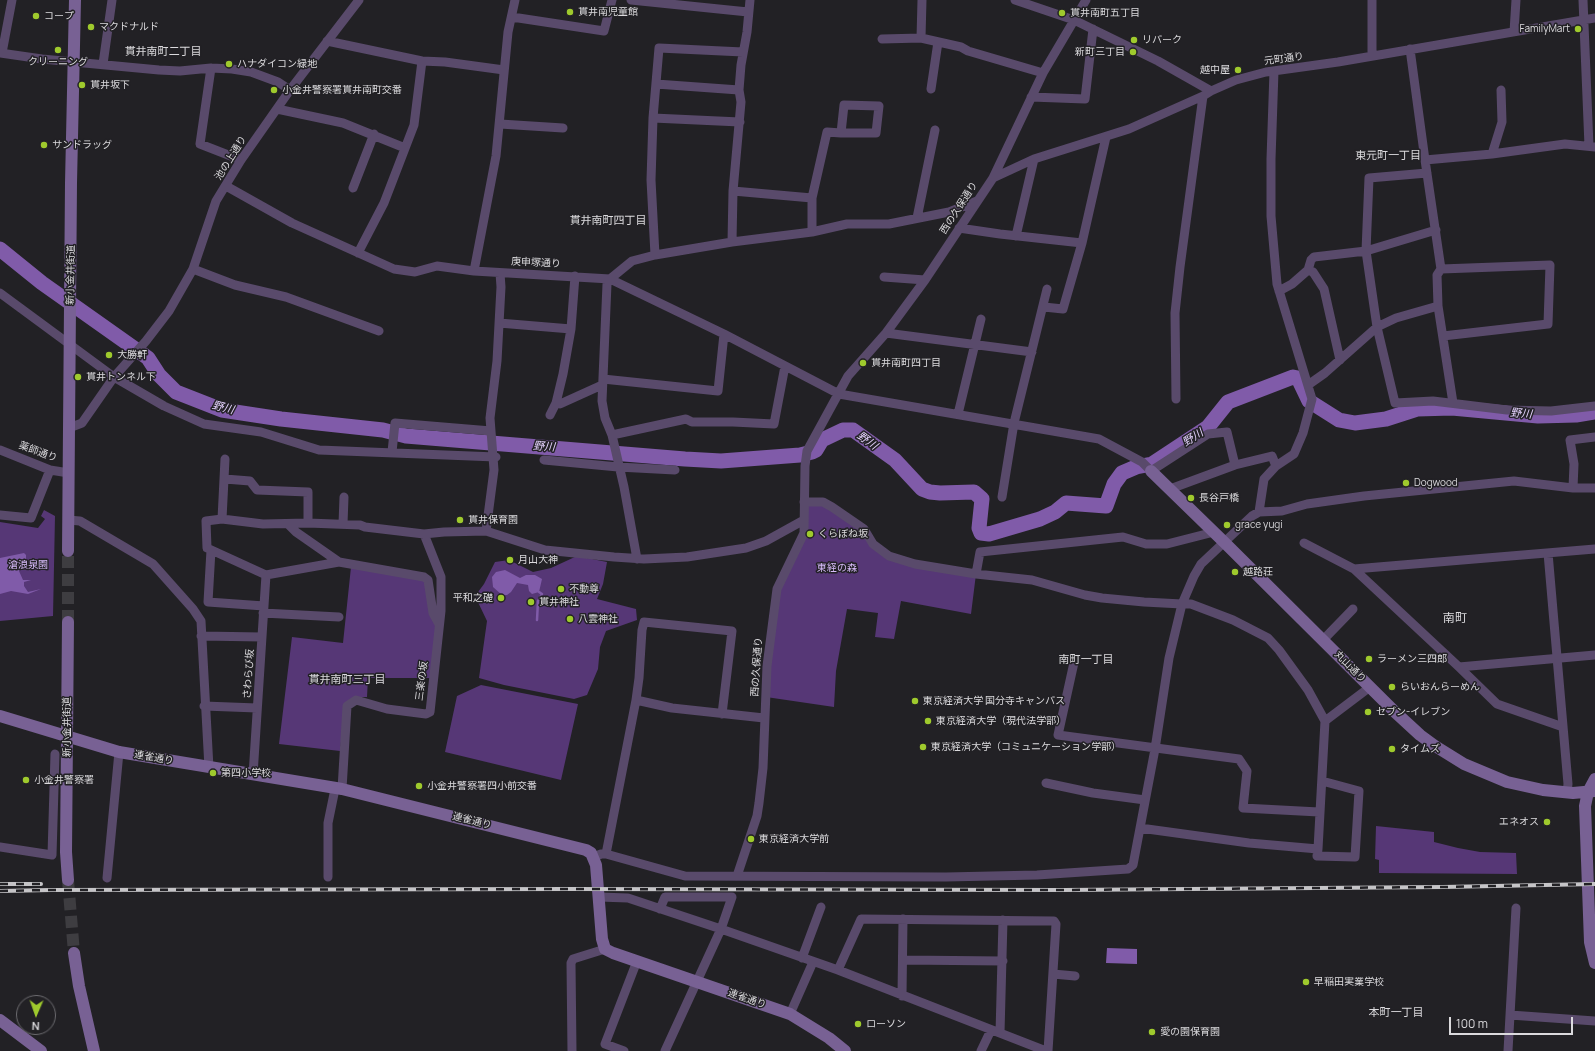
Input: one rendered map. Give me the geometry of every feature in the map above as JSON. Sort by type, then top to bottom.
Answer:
[{"type":"main road","name":"新小金井街道","points":[[68,550],[69,344],[75,0]]},
{"type":"main road","name":"丸山通り","points":[[1151,471],[1420,735],[1464,764],[1492,777],[1524,787],[1567,792],[1591,791]]},
{"type":"main road","name":"新小金井街道","points":[[68,622],[66,852],[68,880]]},
{"type":"main road","name":"連雀通り","points":[[0,716],[119,752],[338,789],[583,849],[589,851],[594,857]]},
{"type":"main road","points":[[1595,779],[1585,806],[1590,942],[1595,963]]},
{"type":"main road","points":[[594,857],[596,865],[602,942],[605,949]]},
{"type":"main road","name":"連雀通り","points":[[605,949],[790,1014],[829,1038],[845,1051]]},
{"type":"main road","points":[[74,953],[79,986],[94,1051]]},
{"type":"main road","points":[[0,1020],[35,1049]]},
{"type":"street","points":[[12,0],[1,53],[42,59],[167,71],[211,68],[251,72],[278,82],[290,90]]},
{"type":"street","points":[[104,64],[112,0]]},
{"type":"street","name":"池の上通り","points":[[114,378],[146,341],[169,311],[192,269],[216,201],[241,160],[290,90],[359,0]]},
{"type":"street","points":[[474,271],[490,190],[500,124],[508,32],[515,0]]},
{"type":"street","points":[[512,17],[604,31],[612,0]]},
{"type":"street","points":[[631,0],[748,12]]},
{"type":"street","points":[[732,242],[733,191],[741,102],[739,90],[750,0]]},
{"type":"street","points":[[921,38],[922,0]]},
{"type":"street","points":[[1015,0],[1074,20],[1093,29],[1158,61],[1207,94],[1177,290],[1175,313],[1176,399]]},
{"type":"street","name":"西の久保通り","points":[[737,876],[757,816],[762,768],[768,660],[777,588],[804,533],[805,464],[809,446],[848,376],[886,333],[925,280],[992,178],[1043,74],[1086,0]]},
{"type":"street","points":[[1372,0],[1372,56]]},
{"type":"street","points":[[1514,32],[1516,0]]},
{"type":"street","points":[[1425,160],[1492,154],[1565,144],[1592,146],[1583,0]]},
{"type":"street","name":"元町通り","points":[[992,178],[1034,159],[1106,137],[1136,126],[1236,80],[1274,71],[1595,18]]},
{"type":"street","points":[[1031,97],[1085,99],[1093,29]]},
{"type":"street","points":[[882,39],[921,38],[961,47],[968,51],[1043,74]]},
{"type":"street","points":[[327,41],[422,61],[445,62],[504,70]]},
{"type":"street","points":[[931,88],[938,42]]},
{"type":"street","points":[[655,255],[651,180],[653,118],[659,48],[743,52]]},
{"type":"street","points":[[1410,49],[1441,270],[1437,275],[1438,306],[1453,403]]},
{"type":"street","points":[[358,253],[384,203],[414,125],[422,61]]},
{"type":"street","points":[[211,68],[200,144],[241,160]]},
{"type":"street","points":[[1260,512],[1264,479],[1276,466],[1294,454],[1311,404],[1308,385],[1277,284],[1271,216],[1274,71]]},
{"type":"street","points":[[656,84],[739,90]]},
{"type":"street","points":[[1492,154],[1502,122],[1501,90]]},
{"type":"street","points":[[812,232],[812,198],[827,132],[841,133],[876,133],[879,106],[844,105],[841,133]]},
{"type":"street","points":[[277,109],[343,123],[374,134],[405,148]]},
{"type":"street","points":[[653,118],[740,122]]},
{"type":"street","points":[[500,124],[563,128]]},
{"type":"street","points":[[353,188],[374,134]]},
{"type":"street","points":[[917,218],[931,135]]},
{"type":"street","points":[[1044,307],[1063,309],[1082,243],[1106,137]]},
{"type":"street","points":[[1016,236],[1034,159]]},
{"type":"street","points":[[1427,173],[1369,178],[1366,251],[1377,327],[1395,403],[1434,401],[1515,410],[1551,410],[1595,406]]},
{"type":"street","name":"庚申塚通り","points":[[226,186],[292,223],[394,269],[415,272],[437,266],[500,273],[610,279],[724,334],[839,394],[1014,423],[1099,439],[1142,462],[1151,471]]},
{"type":"street","points":[[733,191],[812,198]]},
{"type":"street","points":[[637,558],[630,516],[618,467],[615,445],[605,418],[602,401],[607,284],[610,279],[632,261],[655,255],[732,242],[812,232],[847,224],[889,224],[949,212],[977,201]]},
{"type":"street","points":[[959,228],[1082,243]]},
{"type":"street","points":[[1279,291],[1292,284],[1308,270],[1311,260],[1314,257],[1366,251],[1436,230]]},
{"type":"street","points":[[1441,270],[1550,265],[1548,324],[1443,336]]},
{"type":"street","points":[[192,269],[235,285],[286,297],[379,331]]},
{"type":"street","points":[[1308,270],[1313,272],[1324,289],[1340,360]]},
{"type":"street","points":[[486,531],[495,457],[490,418],[499,323],[500,273]]},
{"type":"street","points":[[550,415],[556,402],[563,374],[571,329],[575,276]]},
{"type":"street","points":[[884,277],[925,280]]},
{"type":"street","points":[[1002,497],[1014,423],[1047,290]]},
{"type":"street","points":[[0,294],[114,378],[164,406],[204,424],[261,432],[319,450],[495,457]]},
{"type":"street","points":[[1308,385],[1340,360],[1377,327],[1396,318],[1438,306]]},
{"type":"street","points":[[958,414],[981,319]]},
{"type":"street","points":[[499,323],[571,329]]},
{"type":"street","points":[[886,333],[1032,352]]},
{"type":"street","points":[[556,402],[560,404],[603,382],[718,392],[724,334]]},
{"type":"street","points":[[612,435],[686,419],[692,422],[774,424],[785,366]]},
{"type":"street","points":[[69,428],[82,423],[114,378]]},
{"type":"street","points":[[392,452],[395,423],[491,431]]},
{"type":"street","points":[[1151,471],[1208,434],[1227,432],[1235,465]]},
{"type":"street","points":[[1573,488],[1574,464],[1570,440],[1595,437]]},
{"type":"street","name":"薬師通り","points":[[0,450],[50,470],[69,473]]},
{"type":"street","points":[[1170,489],[1235,465],[1272,456],[1276,466]]},
{"type":"street","points":[[222,519],[225,459]]},
{"type":"street","points":[[544,460],[618,467],[675,470]]},
{"type":"street","points":[[0,516],[31,518],[50,470]]},
{"type":"street","points":[[225,479],[250,481],[257,490],[308,492],[308,523]]},
{"type":"street","points":[[594,857],[600,854],[606,854],[684,876],[946,877],[1036,875],[1128,869],[1133,865],[1155,749],[1169,658],[1182,604],[1201,564],[1252,516],[1260,512],[1282,511],[1307,504],[1371,495],[1514,481],[1573,488],[1595,488]]},
{"type":"street","points":[[343,524],[344,497]]},
{"type":"street","points":[[804,502],[823,502],[832,507],[864,529],[873,544],[889,556],[915,564],[976,574],[1032,580],[1085,595],[1102,598],[1190,604],[1232,620],[1268,638],[1279,650],[1308,690],[1325,721],[1317,856],[1355,857],[1359,791],[1322,781]]},
{"type":"street","points":[[439,624],[433,613],[428,580],[424,577],[339,562],[266,575],[207,548],[206,521],[222,519],[262,524],[308,523],[360,525],[365,527],[424,534],[486,531],[545,550],[614,558],[637,558],[687,557],[746,548],[766,541],[804,520]]},
{"type":"street","points":[[68,520],[80,521],[153,564],[194,610],[201,621],[208,768]]},
{"type":"street","points":[[288,524],[296,532],[339,562]]},
{"type":"street","points":[[976,574],[980,552],[1123,537],[1146,544],[1166,544],[1214,532]]},
{"type":"street","name":"三楽の坂","points":[[338,789],[347,706],[356,700],[387,709],[426,714],[430,712],[441,611],[441,577],[424,534]]},
{"type":"street","points":[[1304,543],[1354,569],[1497,704],[1563,727]]},
{"type":"street","points":[[1354,569],[1595,549]]},
{"type":"street","points":[[211,550],[208,602],[264,610],[339,617]]},
{"type":"street","points":[[1548,553],[1567,792]]},
{"type":"street","name":"さわらび坂","points":[[253,775],[266,575]]},
{"type":"street","points":[[1323,640],[1353,608]]},
{"type":"street","points":[[606,854],[636,700],[644,622],[732,631],[722,714]]},
{"type":"street","points":[[201,636],[262,637]]},
{"type":"street","points":[[1459,667],[1595,656]]},
{"type":"street","points":[[1075,658],[1058,735],[1239,759],[1247,771],[1242,808],[1319,812]]},
{"type":"street","points":[[1325,721],[1370,687]]},
{"type":"street","points":[[636,700],[672,708],[764,718]]},
{"type":"street","points":[[204,706],[257,708]]},
{"type":"street","points":[[107,878],[119,752]]},
{"type":"street","points":[[0,847],[52,855],[55,754]]},
{"type":"street","points":[[1046,783],[1093,793],[1145,800]]},
{"type":"street","points":[[328,877],[328,823],[338,789]]},
{"type":"street","points":[[1140,828],[1318,849]]},
{"type":"street","points":[[599,897],[628,898],[721,929],[838,970],[1047,1051],[1056,924],[1054,921],[861,919],[838,970]]},
{"type":"street","points":[[660,909],[665,897],[732,897],[721,929],[665,1051]]},
{"type":"street","points":[[802,958],[821,907]]},
{"type":"street","points":[[1508,1051],[1516,908]]},
{"type":"street","points":[[902,996],[903,919]]},
{"type":"street","points":[[981,1051],[996,1031],[1003,961],[1004,920]]},
{"type":"street","points":[[572,1051],[571,963],[579,957],[605,949]]},
{"type":"street","points":[[903,960],[1003,961]]},
{"type":"street","points":[[624,1051],[605,1044],[637,961]]},
{"type":"street","points":[[790,1014],[813,962]]},
{"type":"street","points":[[1053,974],[1075,976]]},
{"type":"street","points":[[1510,1015],[1595,1021]]},
{"type":"green space","name":"東経の森","points":[[807,503],[823,503],[863,530],[889,557],[976,574],[971,614],[901,601],[894,639],[875,637],[878,613],[847,609],[836,671],[834,707],[766,697],[778,589],[802,541]]},
{"type":"green space","name":"滄浪泉園","points":[[44,510],[55,516],[53,616],[0,621],[0,522],[38,528],[45,519],[41,516]]},
{"type":"green space","points":[[577,556],[607,562],[603,584],[597,599],[636,609],[637,620],[606,631],[600,647],[598,669],[587,695],[574,699],[504,685],[479,678],[487,621],[475,596],[484,584],[495,562],[509,560],[533,572],[551,568]]},
{"type":"green space","points":[[351,567],[425,580],[437,627],[436,678],[368,678],[367,697],[357,697],[345,703],[340,751],[279,744],[292,637],[343,643]]},
{"type":"green space","points":[[481,685],[578,704],[561,780],[445,752],[457,696]]},
{"type":"green space","points":[[1376,826],[1434,832],[1434,842],[1458,848],[1480,852],[1516,853],[1517,874],[1379,873],[1379,860],[1375,859]]},
{"type":"shaded area","points":[[24,553],[26,555],[26,561],[19,571],[23,580],[31,580],[24,582],[24,586],[28,592],[41,589],[28,594],[11,591],[0,594],[0,558]]},
{"type":"shaded area","points":[[505,570],[520,578],[526,575],[535,575],[542,579],[539,592],[532,594],[529,591],[528,585],[517,583],[511,592],[507,595],[502,595],[493,587],[492,577],[496,572]]},
{"type":"shaded area","points":[[1107,948],[1137,949],[1137,964],[1106,963]]},
{"type":"waterway","name":"野川","points":[[0,249],[42,283],[148,358],[159,375],[176,392],[222,410],[281,419],[383,430],[406,436],[721,461],[800,455],[816,450],[822,440],[843,430],[853,430],[895,460],[922,489],[940,493],[974,492],[982,499],[979,528],[981,533],[989,534],[1040,519],[1055,512],[1066,503],[1106,506],[1114,484],[1122,473],[1136,467],[1152,464],[1208,427],[1228,402],[1293,377],[1298,378],[1309,401],[1339,420],[1355,423],[1386,419],[1417,409],[1452,408],[1538,416],[1576,415],[1595,412]]},
{"type":"waterway","points":[[537,620],[538,601],[542,594],[539,592]]},
{"type":"tunnel","points":[[68,551],[68,622]]},
{"type":"tunnel","points":[[68,880],[74,953]]},
{"type":"railway","points":[[0,884],[41,884]]},
{"type":"railway","points":[[0,891],[571,889],[1063,890],[1443,887],[1595,884]]},
{"type":"place","name":"貫井南児童館","points":[[570,12]]},
{"type":"place","name":"貫井南町五丁目","points":[[1062,13]]},
{"type":"place","name":"コープ","points":[[36,16]]},
{"type":"place","name":"マクドナルド","points":[[91,27]]},
{"type":"place","name":"FamilyMart","points":[[1578,29]]},
{"type":"place","name":"リパーク","points":[[1134,40]]},
{"type":"place","name":"クリーニング","points":[[58,50]]},
{"type":"place","name":"新町三丁目","points":[[1133,52]]},
{"type":"place","name":"ハナダイコン緑地","points":[[229,64]]},
{"type":"place","name":"越中屋","points":[[1238,70]]},
{"type":"place","name":"貫井坂下","points":[[82,85]]},
{"type":"place","name":"小金井警察署貫井南町交番","points":[[274,90]]},
{"type":"place","name":"サンドラッグ","points":[[44,145]]},
{"type":"place","name":"大勝軒","points":[[109,355]]},
{"type":"place","name":"貫井南町四丁目","points":[[863,363]]},
{"type":"place","name":"貫井トンネル下","points":[[78,377]]},
{"type":"place","name":"Dogwood","points":[[1406,483]]},
{"type":"place","name":"長谷戸橋","points":[[1191,498]]},
{"type":"place","name":"貫井保育園","points":[[460,520]]},
{"type":"place","name":"grace yugi","points":[[1227,525]]},
{"type":"place","name":"くらぼね坂","points":[[810,534]]},
{"type":"place","name":"月山大神","points":[[510,560]]},
{"type":"place","name":"越路荘","points":[[1235,572]]},
{"type":"place","name":"不動尊","points":[[561,589]]},
{"type":"place","name":"平和之礎","points":[[501,598]]},
{"type":"place","name":"貫井神社","points":[[531,602]]},
{"type":"place","name":"八雲神社","points":[[570,619]]},
{"type":"place","name":"ラーメン三四郎","points":[[1369,659]]},
{"type":"place","name":"らいおんらーめん","points":[[1392,687]]},
{"type":"place","name":"東京経済大学 国分寺キャンパス","points":[[915,701]]},
{"type":"place","name":"セブン-イレブン","points":[[1368,712]]},
{"type":"place","name":"東京経済大学（現代法学部）","points":[[928,721]]},
{"type":"place","name":"東京経済大学（コミュニケーション学部）","points":[[923,747]]},
{"type":"place","name":"タイムズ","points":[[1392,749]]},
{"type":"place","name":"第四小学校","points":[[213,773]]},
{"type":"place","name":"小金井警察署","points":[[26,780]]},
{"type":"place","name":"小金井警察署四小前交番","points":[[419,786]]},
{"type":"place","name":"エネオス","points":[[1547,822]]},
{"type":"place","name":"東京経済大学前","points":[[751,839]]},
{"type":"place","name":"早稲田実業学校","points":[[1306,982]]},
{"type":"place","name":"ローソン","points":[[858,1024]]},
{"type":"place","name":"愛の園保育園","points":[[1152,1032]]},
{"type":"district","name":"貫井南町二丁目","points":[[163,52]]},
{"type":"district","name":"東元町一丁目","points":[[1388,156]]},
{"type":"district","name":"貫井南町四丁目","points":[[608,221]]},
{"type":"district","name":"南町","points":[[1455,619]]},
{"type":"district","name":"南町一丁目","points":[[1086,660]]},
{"type":"district","name":"貫井南町三丁目","points":[[347,680]]},
{"type":"district","name":"本町一丁目","points":[[1396,1013]]}]
